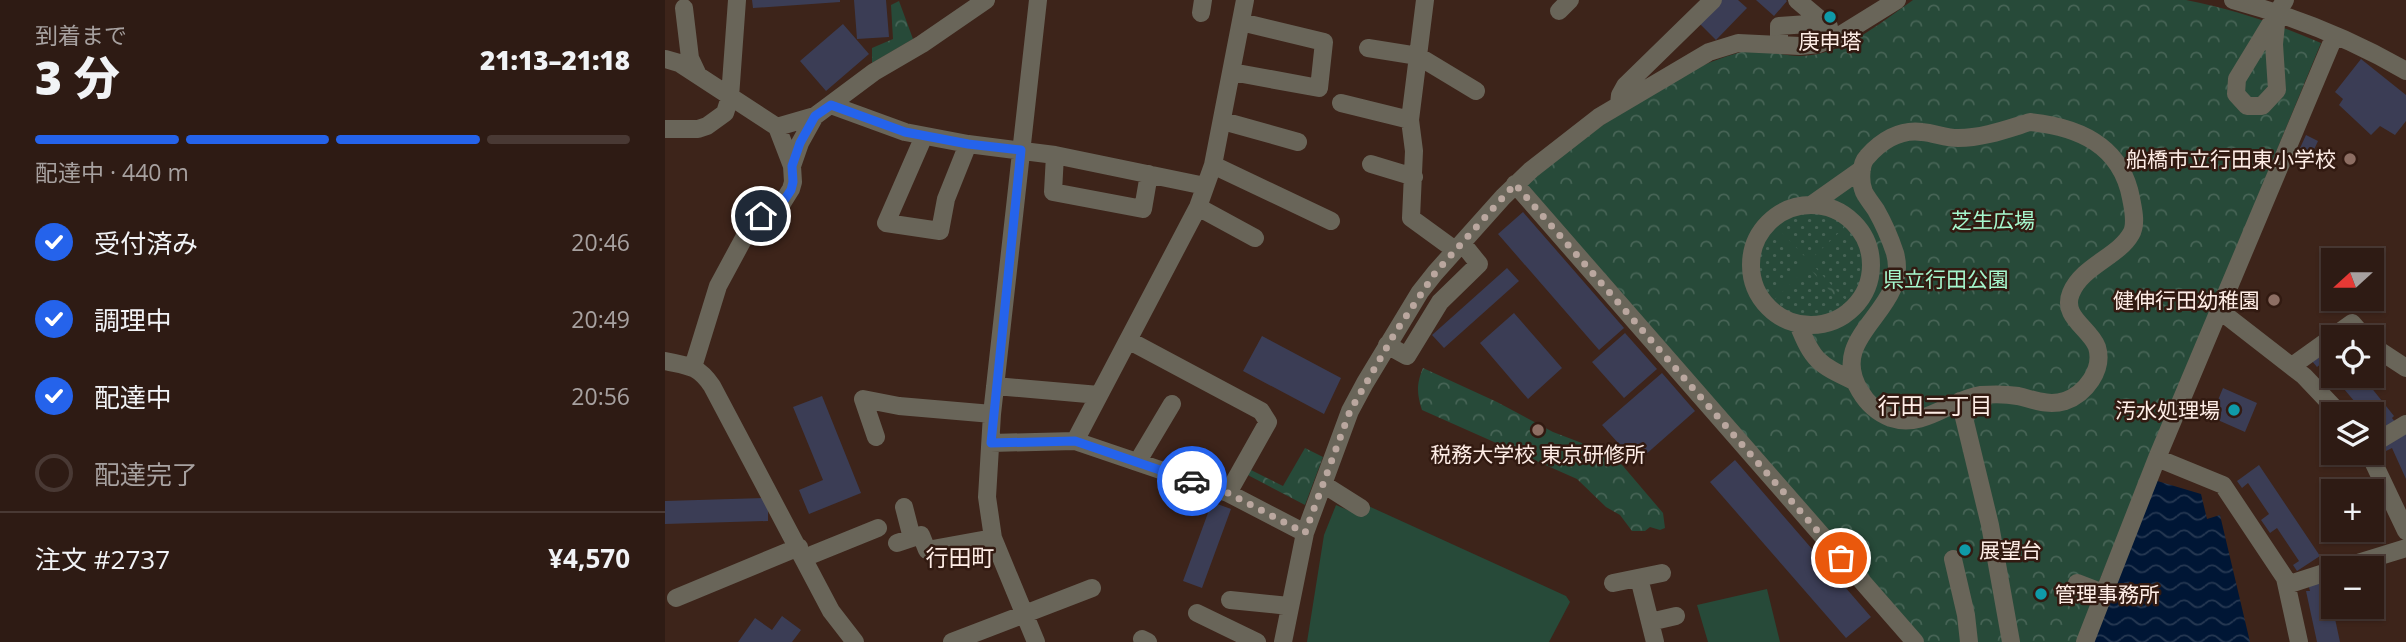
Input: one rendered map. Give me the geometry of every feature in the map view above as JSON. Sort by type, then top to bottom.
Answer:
[{"type":"street","points":[[665,129],[707,127],[725,113],[730,97],[737,0]]},
{"type":"street","points":[[776,127],[815,116],[874,72],[922,44],[986,0]]},
{"type":"street","points":[[1036,642],[993,538],[987,497],[992,414],[1038,0]]},
{"type":"street","points":[[1075,441],[1198,207],[1213,164],[1223,121],[1245,0]]},
{"type":"street","points":[[1388,345],[1408,356],[1440,302],[1479,264],[1458,247],[1411,218],[1415,151],[1410,120],[1425,0]]},
{"type":"street","points":[[1619,104],[1625,86],[1713,0]]},
{"type":"street","points":[[1797,0],[1839,36]]},
{"type":"street","points":[[1268,642],[1284,634],[1305,533],[1350,411],[1420,292],[1515,184],[1589,124],[1619,104],[1724,46],[1738,43],[1810,46],[1839,36],[1897,0]]},
{"type":"street","points":[[2232,0],[2281,7],[2334,37],[2406,71]]},
{"type":"street","points":[[2281,7],[2274,44],[2277,90],[2262,106],[2247,106],[2236,94],[2237,79],[2281,7]]},
{"type":"street","points":[[684,8],[690,58],[698,75]]},
{"type":"street","points":[[1232,72],[1319,88],[1324,42],[1241,23]]},
{"type":"street","points":[[2085,642],[2158,458],[2334,37]]},
{"type":"street","points":[[1368,48],[1418,55],[1476,90]]},
{"type":"street","points":[[665,59],[679,63],[776,127],[792,166],[791,190],[781,205],[752,223],[718,286],[693,367]]},
{"type":"street","points":[[1342,103],[1410,120]]},
{"type":"street","points":[[831,105],[923,136],[1055,155],[1205,186]]},
{"type":"street","points":[[792,166],[800,143],[815,116]]},
{"type":"street","points":[[1223,121],[1298,142]]},
{"type":"street","points":[[2030,122],[2072,129],[2114,158],[2129,184],[2134,222],[2132,233],[2084,276],[2071,292],[2069,304],[2079,326],[2089,333],[2097,347],[2097,365],[2087,386],[2073,398],[2047,404],[1999,394],[1968,397],[1935,414],[1916,420],[1903,421],[1876,410],[1865,399],[1854,381],[1850,370],[1851,356],[1857,341],[1889,297],[1895,276],[1896,258],[1889,233],[1863,191],[1862,169],[1864,159],[1882,143],[1907,131],[1922,131],[1956,138],[1979,136],[2030,122]]},
{"type":"street","points":[[923,136],[886,223],[940,231],[946,199],[968,144]]},
{"type":"street","points":[[1055,155],[1053,192],[1143,209],[1149,174]]},
{"type":"street","points":[[1213,164],[1331,221]]},
{"type":"street","points":[[1371,164],[1414,177]]},
{"type":"street","points":[[1811,205],[1862,169]]},
{"type":"street","points":[[1515,184],[1915,642]]},
{"type":"street","points":[[1811,205],[1835,210],[1854,223],[1867,243],[1871,266],[1867,288],[1854,309],[1835,321],[1811,327],[1798,324],[1787,322],[1768,309],[1756,289],[1751,266],[1754,243],[1768,223],[1787,208],[1811,205]]},
{"type":"street","points":[[1198,207],[1255,238]]},
{"type":"street","points":[[2219,310],[2304,376],[2329,402]]},
{"type":"street","points":[[1798,324],[1809,352],[1819,362],[1854,381]]},
{"type":"street","points":[[1128,340],[1261,411],[1268,422],[1228,493]]},
{"type":"street","points":[[2291,366],[2321,345]]},
{"type":"street","points":[[2384,354],[2406,368]]},
{"type":"street","points":[[665,361],[693,367],[705,375],[846,639]]},
{"type":"street","points":[[995,386],[1099,395]]},
{"type":"street","points":[[876,437],[863,398],[899,406],[992,414]]},
{"type":"street","points":[[1960,401],[1990,525],[2011,642]]},
{"type":"street","points":[[1138,461],[1172,404]]},
{"type":"street","points":[[2384,437],[2406,424]]},
{"type":"street","points":[[991,443],[1075,441],[1228,493],[1305,533]]},
{"type":"street","points":[[2158,458],[2223,485],[2285,578],[2299,642]]},
{"type":"street","points":[[2375,465],[2406,531]]},
{"type":"street","points":[[1323,484],[1361,508]]},
{"type":"street","points":[[904,507],[904,541],[921,535],[927,550],[993,538]]},
{"type":"street","points":[[676,598],[879,528]]},
{"type":"street","points":[[2380,556],[2406,548]]},
{"type":"street","points":[[1952,559],[1966,615],[1969,642]]},
{"type":"street","points":[[1613,583],[1662,573]]},
{"type":"street","points":[[2287,584],[2321,574]]},
{"type":"street","points":[[1639,578],[1655,642]]},
{"type":"street","points":[[2077,583],[2103,593]]},
{"type":"street","points":[[952,642],[1092,588]]},
{"type":"street","points":[[1230,600],[1289,606]]},
{"type":"street","points":[[1197,613],[1257,642]]},
{"type":"street","points":[[1650,622],[1676,616]]},
{"type":"green space","name":"県立行田公園","points":[[1913,0],[2186,0],[2255,18],[2321,43],[2096,589],[2082,642],[1921,642],[1524,186],[1627,109],[1683,75],[1741,52],[1816,55],[1860,37]]},
{"type":"green space","points":[[899,1],[913,39],[872,63],[872,48],[893,39],[891,5]]},
{"type":"green space","points":[[1811,210],[1831,215],[1847,225],[1809,261],[1774,224]]},
{"type":"green space","points":[[1771,227],[1805,264],[1768,299],[1760,279],[1758,263],[1761,246]]},
{"type":"green space","points":[[1850,228],[1861,249],[1864,266],[1860,284],[1850,305],[1812,264]]},
{"type":"green space","points":[[1808,267],[1846,308],[1816,320],[1807,320],[1790,315],[1771,303]]},
{"type":"green space","points":[[1423,368],[1497,402],[1553,432],[1608,453],[1623,466],[1663,513],[1665,528],[1660,530],[1650,527],[1645,531],[1632,531],[1620,515],[1606,507],[1577,479],[1422,410],[1418,389]]},
{"type":"green space","points":[[1305,448],[1323,457],[1305,505],[1244,473],[1247,468],[1283,486]]},
{"type":"green space","points":[[1364,504],[1566,596],[1570,602],[1549,642],[1307,642],[1324,535],[1336,505],[1357,514]]},
{"type":"green space","points":[[1767,589],[1780,642],[1708,642],[1697,605]]},
{"type":"water","points":[[2154,480],[2201,494],[2207,519],[2220,515],[2250,642],[2093,642]]},
{"type":"building","points":[[752,0],[840,0],[840,2],[753,8]]},
{"type":"building","points":[[854,0],[886,0],[889,37],[857,39]]},
{"type":"building","points":[[1720,0],[1738,0],[1747,8],[1716,40],[1698,22]]},
{"type":"building","points":[[1756,0],[1786,0],[1787,1],[1774,16]]},
{"type":"building","points":[[843,24],[869,54],[826,91],[800,61]]},
{"type":"building","points":[[2361,59],[2406,95],[2406,121],[2395,135],[2380,126],[2371,135],[2339,105],[2343,99],[2335,92]]},
{"type":"building","points":[[2306,135],[2318,141],[2312,154],[2300,148]]},
{"type":"building","points":[[1523,212],[1624,328],[1599,350],[1498,234]]},
{"type":"building","points":[[1507,268],[1519,281],[1444,348],[1432,335]]},
{"type":"building","points":[[1514,313],[1562,368],[1528,399],[1480,343]]},
{"type":"building","points":[[1625,333],[1657,369],[1624,398],[1592,362]]},
{"type":"building","points":[[1262,336],[1341,378],[1324,414],[1243,371]]},
{"type":"building","points":[[2321,353],[2321,364],[2317,367],[2312,361]]},
{"type":"building","points":[[1662,373],[1695,411],[1636,463],[1602,425]]},
{"type":"building","name":"汚水処理場","points":[[2223,388],[2257,403],[2245,432],[2211,417]]},
{"type":"building","points":[[2343,388],[2372,388],[2383,402],[2355,402]]},
{"type":"building","points":[[822,396],[861,493],[809,514],[799,490],[823,480],[793,407]]},
{"type":"building","points":[[2384,404],[2394,416],[2392,418],[2396,423],[2384,433]]},
{"type":"building","points":[[2406,434],[2406,479],[2392,448],[2384,452],[2384,445]]},
{"type":"building","points":[[1735,460],[1871,617],[1846,638],[1710,482]]},
{"type":"building","points":[[2259,465],[2320,556],[2297,571],[2293,565],[2299,561],[2277,528],[2270,533],[2261,520],[2269,514],[2248,483],[2242,488],[2237,481]]},
{"type":"building","points":[[768,498],[768,521],[665,524],[665,501]]},
{"type":"building","points":[[1212,502],[1231,509],[1202,588],[1183,581]]},
{"type":"building","points":[[2321,581],[2321,619],[2335,619],[2340,642],[2317,642],[2306,591],[2310,591],[2308,584]]},
{"type":"building","name":"管理事務所","points":[[2046,587],[2048,596],[2036,600],[2033,591]]},
{"type":"building","points":[[782,616],[801,630],[792,642],[738,642],[755,618],[772,630]]},
{"type":"way so far","points":[[1192,481],[1228,493],[1305,533],[1350,411],[1395,333],[1435,273],[1515,184],[1841,558]]},
{"type":"place","name":"庚申塔","points":[[1830,17]]},
{"type":"place","name":"船橋市立行田東小学校","points":[[2350,159]]},
{"type":"place","name":"健伸行田幼稚園","points":[[2274,300]]},
{"type":"place","name":"汚水処理場","points":[[2234,410]]},
{"type":"place","name":"税務大学校 東京研修所","points":[[1538,430]]},
{"type":"place","name":"展望台","points":[[1965,550]]},
{"type":"place","name":"管理事務所","points":[[2041,594]]},
{"type":"district","name":"行田二丁目","points":[[1935,405]]},
{"type":"district","name":"行田町","points":[[960,557]]},
{"type":"route","points":[[761,216],[781,205],[791,190],[792,166],[800,143],[815,116],[831,105],[905,132],[968,144],[1021,150],[991,443],[1075,441],[1192,481]]},
{"type":"park label","name":"芝生広場","points":[[1993,220]]}]
